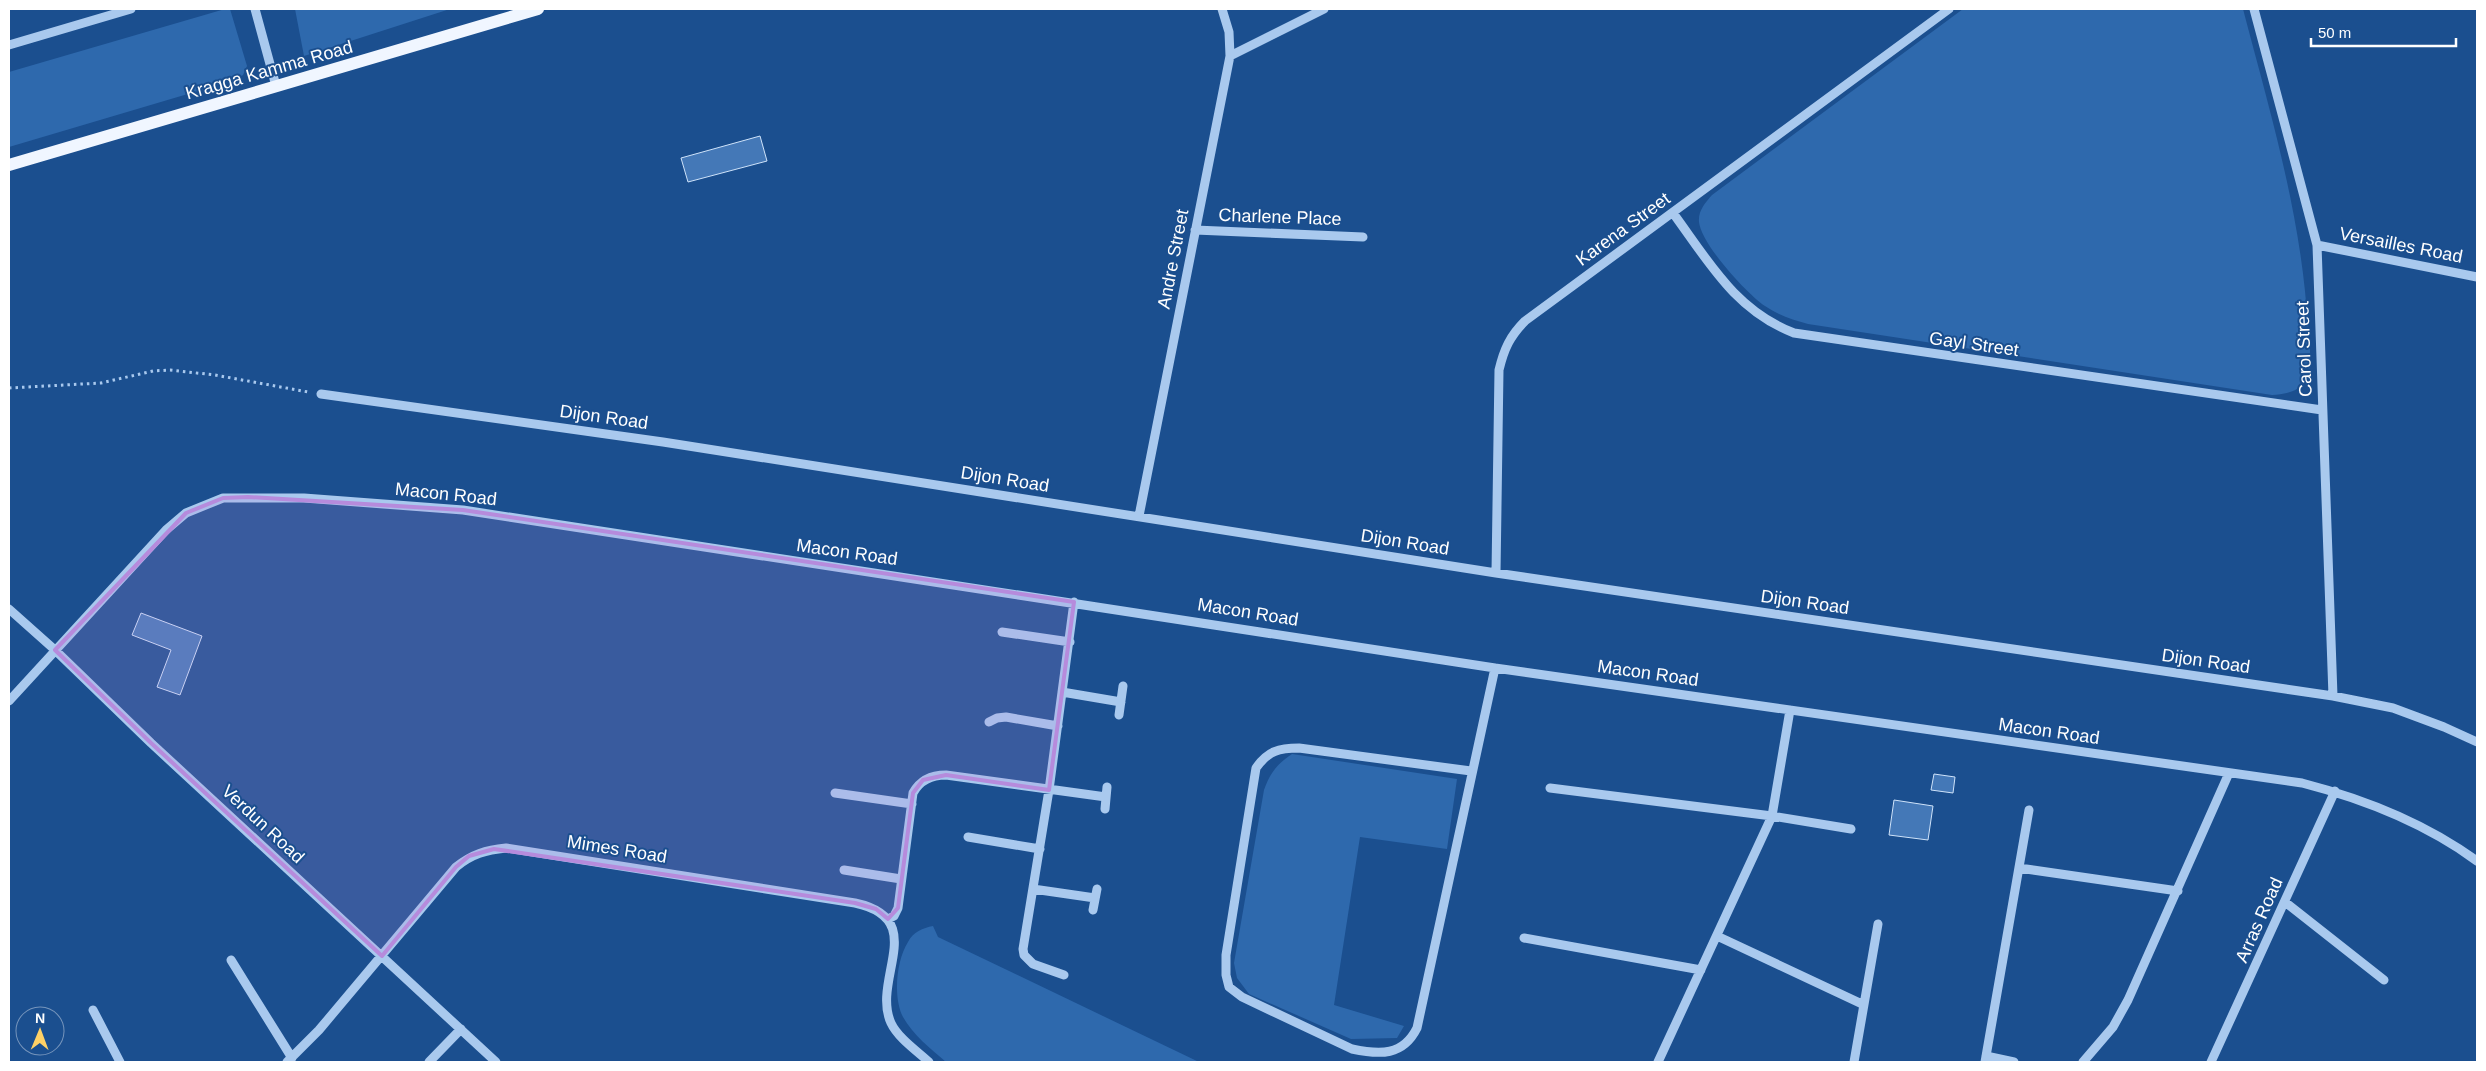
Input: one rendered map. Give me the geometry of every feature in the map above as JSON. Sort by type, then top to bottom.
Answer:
[{"type":"main road","name":"Kragga Kamma Road","points":[[9,165],[538,9]]},
{"type":"main road","points":[[9,171],[90,141]]},
{"type":"street","points":[[9,44],[131,9]]},
{"type":"street","points":[[255,9],[276,86]]},
{"type":"street","name":"Andre Street","points":[[1139,516],[1230,56],[1230,32],[1222,9]]},
{"type":"street","points":[[1230,56],[1324,9]]},
{"type":"street","name":"Karena Street","points":[[1496,573],[1499,370],[1503,352],[1512,335],[1525,321],[1949,9]]},
{"type":"street","name":"Carol Street","points":[[2254,9],[2318,245],[2333,696]]},
{"type":"street","name":"Gayl Street","points":[[1673,213],[1731,292],[1773,324],[1794,333],[2322,410]]},
{"type":"street","name":"Charlene Place","points":[[1196,230],[1363,236]]},
{"type":"street","name":"Versailles Road","points":[[2318,245],[2477,276]]},
{"type":"street","name":"Dijon Road","points":[[321,394],[662,442],[1496,573],[2333,696],[2393,708],[2444,727],[2477,742]]},
{"type":"street","name":"Macon Road","points":[[9,701],[166,530],[186,513],[223,498],[304,498],[463,510],[564,527],[1074,602],[1495,668],[2302,783],[2335,791],[2399,815],[2477,861]]},
{"type":"street","points":[[1064,975],[1033,964],[1024,955],[1070,642],[1074,602]]},
{"type":"street","name":"Verdun Road","points":[[9,609],[55,650],[150,744],[496,1062]]},
{"type":"street","points":[[1002,632],[1070,642]]},
{"type":"street","points":[[1471,771],[1299,748],[1283,748],[1273,751],[1263,758],[1256,768],[1230,925],[1225,966],[1229,987],[1242,997],[1352,1049],[1369,1053],[1386,1052],[1400,1048],[1410,1041],[1416,1028],[1495,668]]},
{"type":"street","points":[[1119,715],[1123,686]]},
{"type":"street","points":[[1062,692],[1121,702]]},
{"type":"street","points":[[1660,1062],[1772,816],[1790,710]]},
{"type":"street","points":[[989,722],[997,718],[1006,717],[1058,726]]},
{"type":"street","points":[[2083,1062],[2113,1027],[2128,1000],[2230,773]]},
{"type":"street","points":[[929,1062],[896,1031],[888,1014],[888,992],[895,935],[888,919],[896,912],[913,793],[917,786],[930,777],[940,775],[1106,798]]},
{"type":"street","points":[[1105,809],[1107,787]]},
{"type":"street","points":[[1550,788],[1772,816],[1851,829]]},
{"type":"street","name":"Arras Road","points":[[2211,1062],[2335,791]]},
{"type":"street","points":[[835,793],[912,804]]},
{"type":"street","points":[[2014,1062],[1985,1059],[2029,810]]},
{"type":"street","points":[[968,837],[1040,849]]},
{"type":"street","name":"Mimes Road","points":[[290,1060],[382,956],[456,867],[469,856],[494,849],[506,848],[855,903],[876,909],[888,919]]},
{"type":"street","points":[[2019,868],[2178,891]]},
{"type":"street","points":[[844,870],[901,879]]},
{"type":"street","points":[[1033,889],[1096,894],[1093,910]]},
{"type":"street","points":[[2285,902],[2384,980]]},
{"type":"street","points":[[1854,1062],[1862,1004],[1878,924]]},
{"type":"street","points":[[1717,936],[1862,1004]]},
{"type":"street","points":[[1524,938],[1701,970]]},
{"type":"street","points":[[231,960],[290,1060]]},
{"type":"street","points":[[93,1010],[120,1062]]},
{"type":"street","points":[[429,1062],[461,1029]]},
{"type":"path","points":[[9,388],[101,383],[153,371],[170,370],[215,375],[321,394]]},
{"type":"highlighted area","points":[[248,497],[463,510],[1074,602],[1049,790],[946,775],[923,780],[913,793],[898,908],[888,919],[876,909],[855,903],[494,849],[469,856],[456,867],[382,956],[151,743],[55,650],[186,513],[223,498]]},
{"type":"shaded area","points":[[230,9],[247,66],[243,75],[235,80],[9,147],[9,72]]},
{"type":"shaded area","points":[[295,9],[450,9],[304,56]]},
{"type":"shaded area","points":[[1963,9],[2243,9],[2284,167],[2299,247],[2305,287],[2310,347],[2309,372],[2301,386],[2287,393],[2272,395],[1808,324],[1786,317],[1770,309],[1747,291],[1726,268],[1708,243],[1699,222],[1700,214],[1709,198]]},
{"type":"shaded area","points":[[1292,754],[1457,779],[1447,849],[1360,837],[1334,1005],[1404,1026],[1397,1038],[1351,1039],[1249,994],[1237,978],[1234,963],[1264,790],[1275,769]]},
{"type":"shaded area","points":[[933,926],[938,937],[1199,1062],[946,1062],[912,1030],[903,1017],[897,990],[901,959],[910,939],[922,929]]},
{"type":"building","points":[[760,136],[767,161],[688,182],[681,158]]},
{"type":"building","points":[[141,613],[202,636],[180,695],[157,687],[171,650],[132,635]]},
{"type":"building","points":[[1934,774],[1955,777],[1953,793],[1931,790]]},
{"type":"building","points":[[1894,800],[1933,806],[1928,840],[1889,835]]}]
